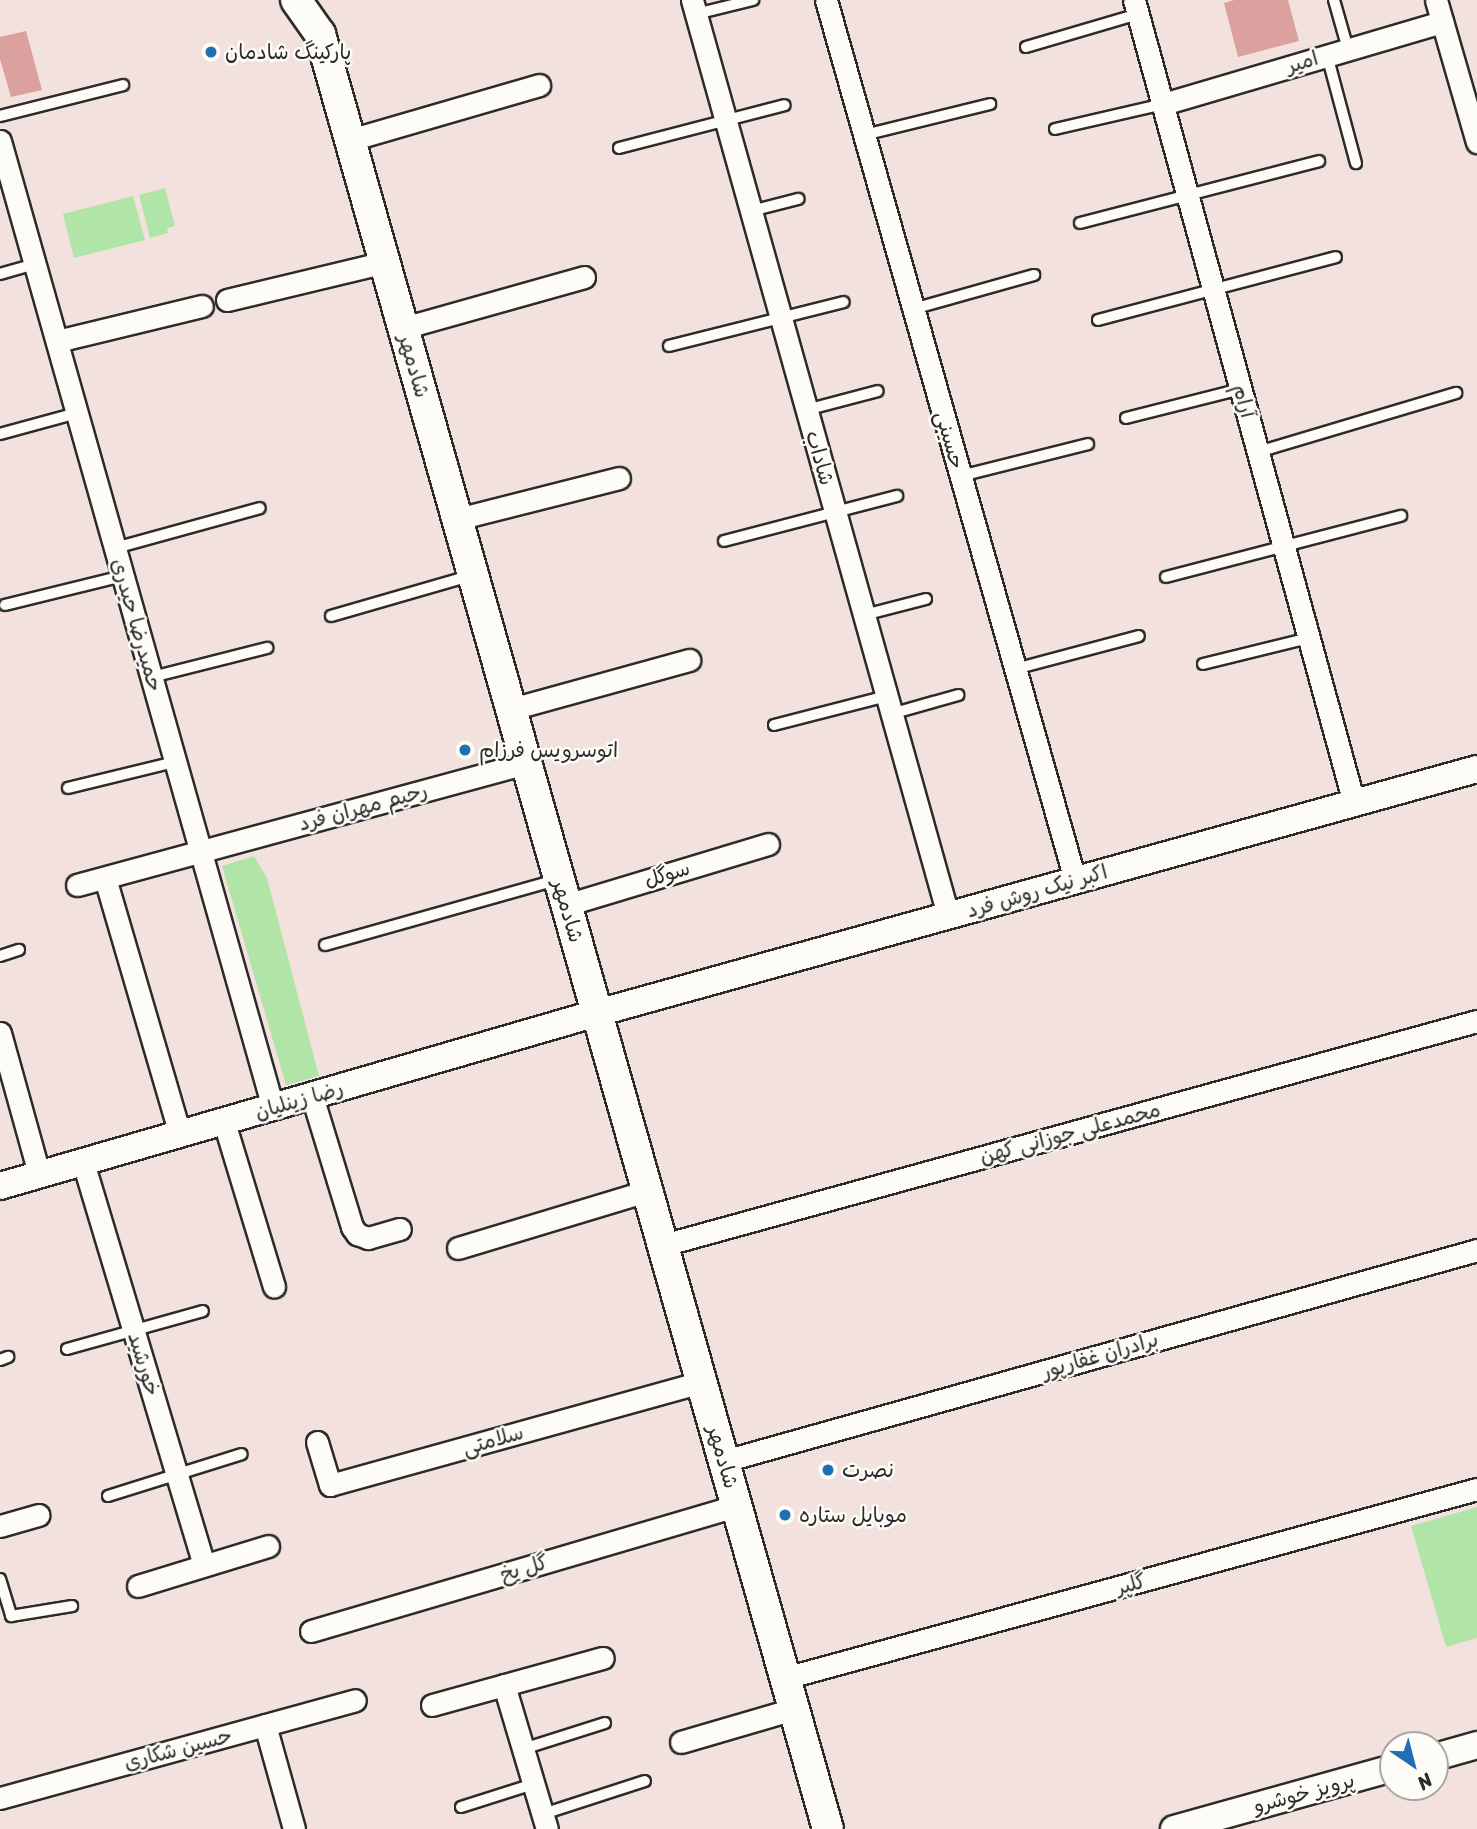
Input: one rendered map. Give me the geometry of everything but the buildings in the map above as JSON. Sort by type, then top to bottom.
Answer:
[{"type":"main road","name":"شادمهر","points":[[296,0],[320,34],[828,1829]]},
{"type":"main road","points":[[311,0],[320,34]]},
{"type":"street","name":"حسینی","points":[[826,0],[1075,880]]},
{"type":"street","points":[[1436,0],[1477,142]]},
{"type":"street","name":"شاداب","points":[[694,7],[948,915]]},
{"type":"street","name":"آرام","points":[[1136,7],[1354,803]]},
{"type":"street","name":"امیر","points":[[1163,104],[1442,22]]},
{"type":"street","points":[[350,140],[539,85]]},
{"type":"street","name":"حمیدرضا حیدری","points":[[2,152],[274,1108]]},
{"type":"street","points":[[227,300],[385,262]]},
{"type":"street","points":[[403,328],[584,277]]},
{"type":"street","points":[[57,341],[202,306]]},
{"type":"street","points":[[457,519],[619,478]]},
{"type":"street","points":[[511,709],[689,660]]},
{"type":"street","name":"رحیم مهران فرد","points":[[77,885],[526,762]]},
{"type":"street","name":"اکبر نیک روش فرد","points":[[597,1013],[1477,769]]},
{"type":"street","name":"سوگل","points":[[563,892],[768,844]]},
{"type":"street","points":[[105,878],[180,1134]]},
{"type":"street","name":"رضا زینلیان","points":[[0,1186],[597,1013]]},
{"type":"street","name":"محمدعلی جوزانی کهن","points":[[663,1245],[1477,1021]]},
{"type":"street","points":[[0,1033],[39,1174]]},
{"type":"street","points":[[312,1096],[352,1227],[357,1234],[368,1238],[400,1230]]},
{"type":"street","points":[[225,1122],[274,1287]]},
{"type":"street","name":"خورشید","points":[[83,1162],[204,1565]]},
{"type":"street","points":[[458,1248],[647,1191]]},
{"type":"street","name":"برادران غفارپور","points":[[724,1461],[1477,1250]]},
{"type":"street","name":"سلامتی","points":[[317,1441],[330,1485],[701,1382]]},
{"type":"street","name":"گلپر","points":[[786,1678],[1477,1489]]},
{"type":"street","name":"گل یخ","points":[[311,1631],[736,1506]]},
{"type":"street","points":[[0,1526],[38,1515]]},
{"type":"street","points":[[138,1586],[268,1546]]},
{"type":"street","points":[[432,1705],[603,1658]]},
{"type":"street","points":[[504,1685],[545,1821]]},
{"type":"street","name":"حسین شکاری","points":[[0,1798],[355,1700]]},
{"type":"street","points":[[681,1742],[794,1709]]},
{"type":"street","points":[[265,1725],[294,1829]]},
{"type":"street","points":[[1449,1754],[1476,1748]]},
{"type":"street","name":"پرویز خوشرو","points":[[1174,1829],[1228,1822],[1379,1773]]},
{"type":"lane","points":[[694,7],[753,0]]},
{"type":"lane","points":[[1334,0],[1348,49]]},
{"type":"lane","points":[[1026,47],[1136,7]]},
{"type":"lane","points":[[1327,55],[1356,163]]},
{"type":"lane","points":[[0,116],[123,85]]},
{"type":"lane","points":[[864,135],[990,104]]},
{"type":"lane","points":[[1055,130],[1163,104]]},
{"type":"lane","points":[[619,148],[785,105]]},
{"type":"lane","points":[[1080,223],[1318,161]]},
{"type":"lane","points":[[751,211],[798,199]]},
{"type":"lane","points":[[1098,320],[1214,292],[1336,257]]},
{"type":"lane","points":[[0,274],[35,264]]},
{"type":"lane","points":[[913,309],[1034,275]]},
{"type":"lane","points":[[669,346],[844,302]]},
{"type":"lane","points":[[1126,418],[1241,389]]},
{"type":"lane","points":[[806,410],[878,391]]},
{"type":"lane","points":[[1258,452],[1456,393]]},
{"type":"lane","points":[[0,435],[77,413]]},
{"type":"lane","points":[[961,476],[1088,444]]},
{"type":"lane","points":[[724,541],[897,496]]},
{"type":"lane","points":[[115,548],[260,508]]},
{"type":"lane","points":[[1166,577],[1401,516]]},
{"type":"lane","points":[[331,616],[473,575]]},
{"type":"lane","points":[[5,605],[123,576]]},
{"type":"lane","points":[[864,615],[926,600]]},
{"type":"lane","points":[[1015,669],[1139,636]]},
{"type":"lane","points":[[1203,664],[1309,638]]},
{"type":"lane","points":[[152,677],[267,648]]},
{"type":"lane","points":[[774,725],[958,695]]},
{"type":"lane","points":[[68,789],[175,762]]},
{"type":"lane","points":[[325,945],[563,892]]},
{"type":"lane","points":[[0,956],[19,950]]},
{"type":"lane","points":[[67,1349],[203,1311]]},
{"type":"lane","points":[[108,1496],[242,1454]]},
{"type":"lane","points":[[0,1579],[11,1616],[72,1606]]},
{"type":"lane","points":[[523,1749],[605,1723]]},
{"type":"lane","points":[[545,1821],[645,1781]]},
{"type":"lane","points":[[461,1807],[533,1784]]},
{"type":"green space","points":[[165,188],[175,226],[167,228],[168,233],[150,238],[139,195]]},
{"type":"green space","points":[[133,196],[145,240],[74,258],[63,214]]},
{"type":"green space","points":[[254,856],[267,878],[319,1076],[286,1085],[222,866]]},
{"type":"green space","points":[[1477,1507],[1477,1638],[1446,1647],[1411,1526]]},
{"type":"place","name":"پارکینگ شادمان","points":[[211,52]]},
{"type":"place","name":"اتوسرویس فرزام","points":[[465,750]]},
{"type":"place","name":"نصرت","points":[[828,1470]]},
{"type":"place","name":"موبایل ستاره","points":[[785,1515]]}]
